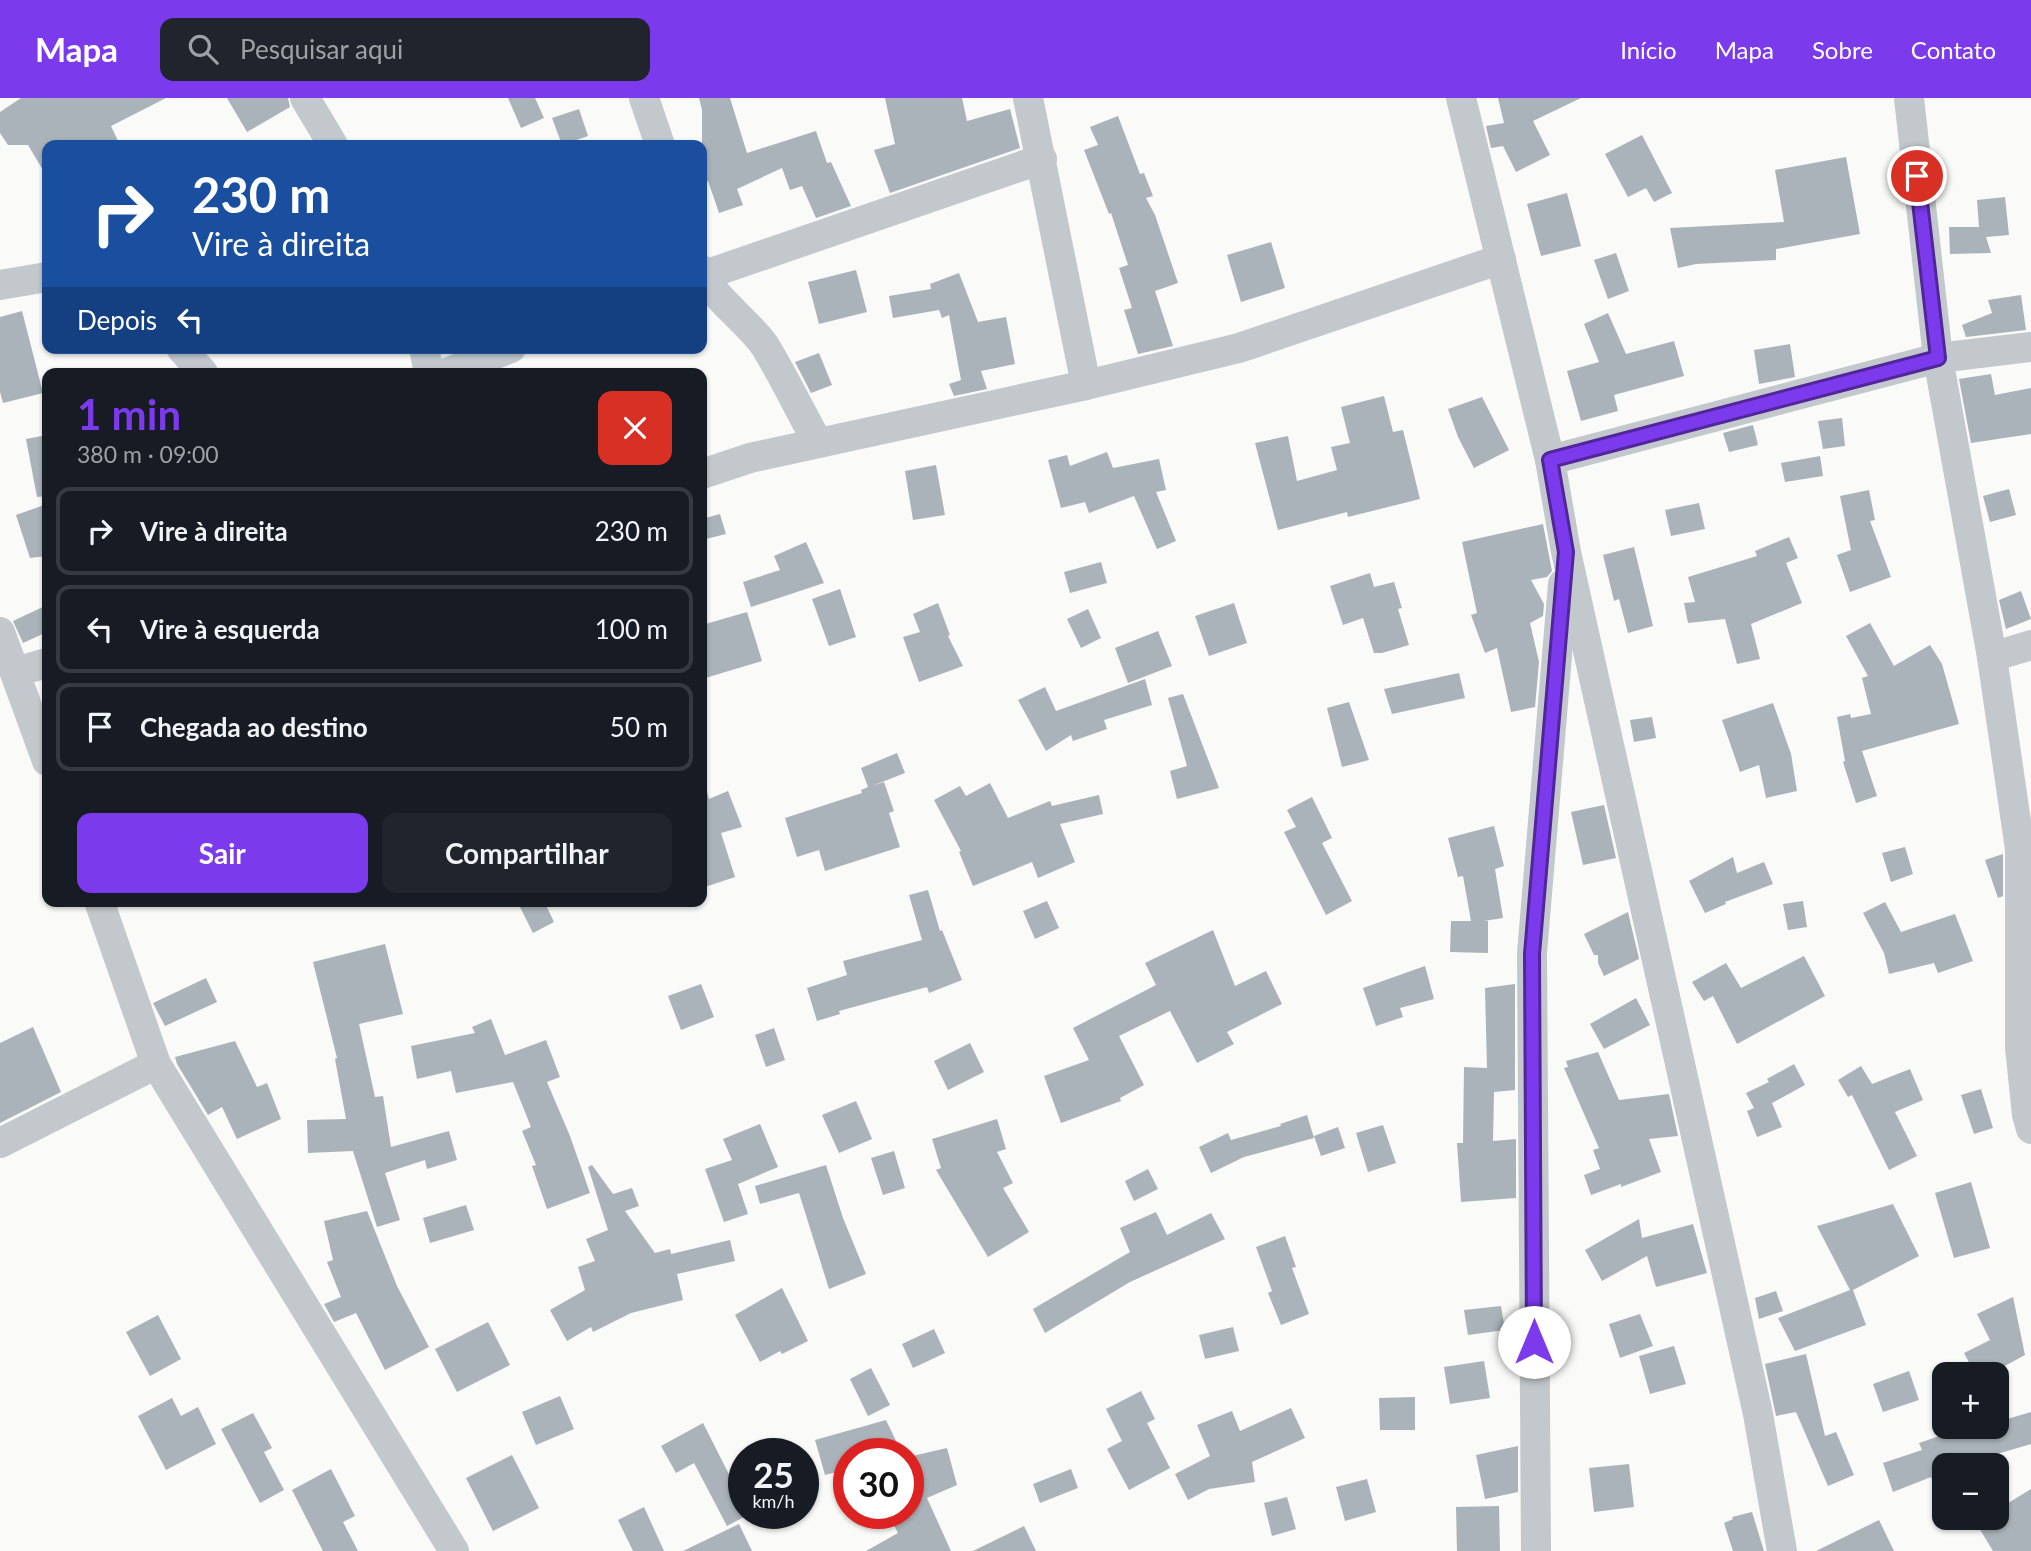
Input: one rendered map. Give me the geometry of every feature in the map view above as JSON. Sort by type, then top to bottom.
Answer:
[{"type":"street","points":[[304,98],[330,140]]},
{"type":"street","points":[[644,98],[658,140]]},
{"type":"street","points":[[1028,98],[1086,385]]},
{"type":"street","points":[[1461,98],[1550,460],[1566,552],[1758,1414],[1782,1551]]},
{"type":"street","points":[[1909,98],[1938,358],[1992,657],[2020,849],[2020,1047],[2027,1115],[2031,1129]]},
{"type":"street","points":[[707,272],[1042,159]]},
{"type":"street","points":[[707,472],[750,458],[1086,385],[1239,348],[1501,259]]},
{"type":"street","points":[[0,285],[42,278]]},
{"type":"street","points":[[707,280],[764,346],[818,443]]},
{"type":"street","points":[[1550,460],[1938,358],[2031,347]]},
{"type":"street","points":[[186,354],[199,368]]},
{"type":"street","points":[[459,368],[495,354]]},
{"type":"street","points":[[1536,1551],[1532,954],[1566,552]]},
{"type":"street","points":[[0,632],[42,747]]},
{"type":"street","points":[[1992,657],[2031,645]]},
{"type":"street","points":[[15,672],[42,664]]},
{"type":"street","points":[[101,907],[156,1064],[454,1551]]},
{"type":"street","points":[[0,1143],[156,1064]]},
{"type":"building","points":[[21,98],[166,98],[111,126],[118,140],[42,140],[42,169],[28,145],[8,145],[0,133],[0,112]]},
{"type":"building","points":[[227,98],[288,98],[290,107],[247,132]]},
{"type":"building","points":[[508,98],[535,98],[544,118],[521,128]]},
{"type":"building","points":[[699,98],[730,98],[747,153],[816,131],[827,163],[831,162],[851,206],[816,218],[802,186],[790,190],[782,168],[737,189],[743,205],[719,213],[707,182],[707,140],[702,140],[702,110]]},
{"type":"building","points":[[885,98],[962,98],[967,121],[1010,109],[1020,148],[890,193],[874,150],[895,144]]},
{"type":"building","points":[[1498,98],[1581,98],[1533,121],[1550,155],[1516,172],[1503,146],[1491,148],[1486,126],[1504,123]]},
{"type":"building","points":[[579,109],[588,136],[576,140],[560,140],[552,118]]},
{"type":"building","points":[[1118,116],[1140,174],[1144,173],[1153,196],[1146,198],[1155,215],[1178,283],[1155,291],[1173,346],[1138,354],[1124,310],[1132,308],[1119,268],[1128,265],[1111,213],[1109,214],[1084,150],[1098,145],[1090,127]]},
{"type":"building","points":[[1642,135],[1672,193],[1654,202],[1646,188],[1628,197],[1605,154]]},
{"type":"building","points":[[1846,157],[1860,234],[1776,249],[1776,260],[1696,264],[1678,268],[1670,228],[1784,222],[1775,170]]},
{"type":"building","points":[[1567,193],[1581,246],[1541,256],[1527,204]]},
{"type":"building","points":[[2005,197],[2009,235],[1986,237],[1991,253],[1950,254],[1949,227],[1979,227],[1977,200]]},
{"type":"building","points":[[1271,242],[1285,288],[1241,302],[1227,255]]},
{"type":"building","points":[[1616,253],[1629,291],[1608,299],[1594,260]]},
{"type":"building","points":[[856,270],[867,312],[819,324],[808,282]]},
{"type":"building","points":[[959,273],[978,322],[1006,317],[1015,364],[981,371],[987,389],[954,396],[949,384],[961,380],[949,315],[942,318],[939,310],[893,318],[889,296],[931,289],[930,284]]},
{"type":"building","points":[[2021,295],[2026,330],[1966,337],[1962,325],[1992,313],[1988,300]]},
{"type":"building","points":[[22,311],[42,393],[3,403],[0,392],[0,317]]},
{"type":"building","points":[[1608,313],[1626,354],[1674,341],[1684,376],[1614,395],[1618,411],[1581,421],[1567,371],[1599,362],[1584,324]]},
{"type":"building","points":[[1790,344],[1795,377],[1759,384],[1754,350]]},
{"type":"building","points":[[819,353],[832,385],[811,393],[795,362]]},
{"type":"building","points":[[1991,374],[1995,395],[2031,388],[2031,434],[1971,443],[1959,379]]},
{"type":"building","points":[[1384,396],[1393,432],[1403,430],[1420,499],[1348,517],[1347,512],[1278,530],[1255,443],[1288,436],[1297,481],[1337,470],[1331,447],[1350,443],[1341,407]]},
{"type":"building","points":[[1482,397],[1509,450],[1474,468],[1458,437],[1448,409]]},
{"type":"building","points":[[1842,418],[1845,446],[1823,449],[1818,421]]},
{"type":"building","points":[[1753,425],[1758,445],[1729,452],[1723,433]]},
{"type":"building","points":[[42,436],[42,496],[37,497],[26,439]]},
{"type":"building","points":[[1107,452],[1113,468],[1159,459],[1166,490],[1156,492],[1176,541],[1157,549],[1134,496],[1089,513],[1085,502],[1061,508],[1048,460],[1067,455],[1070,466]]},
{"type":"building","points":[[1820,456],[1823,476],[1785,482],[1781,463]]},
{"type":"building","points":[[936,465],[945,515],[913,520],[905,471]]},
{"type":"building","points":[[2009,489],[2016,515],[1990,522],[1983,496]]},
{"type":"building","points":[[1869,490],[1875,520],[1870,521],[1891,577],[1850,592],[1837,555],[1851,550],[1840,496]]},
{"type":"building","points":[[1699,503],[1705,529],[1671,536],[1665,510]]},
{"type":"building","points":[[42,506],[42,557],[30,558],[16,515]]},
{"type":"building","points":[[720,514],[726,534],[707,539],[707,518]]},
{"type":"building","points":[[1543,524],[1552,571],[1547,577],[1531,580],[1544,604],[1543,616],[1530,623],[1539,662],[1535,707],[1511,712],[1497,648],[1485,653],[1471,615],[1477,613],[1462,542]]},
{"type":"building","points":[[1789,537],[1798,558],[1786,563],[1802,603],[1751,624],[1760,659],[1737,664],[1725,619],[1688,623],[1684,603],[1695,602],[1688,577],[1757,556],[1755,551]]},
{"type":"building","points":[[806,542],[824,583],[751,607],[743,582],[780,570],[774,556]]},
{"type":"building","points":[[1634,547],[1653,626],[1628,633],[1619,599],[1614,601],[1603,555]]},
{"type":"building","points":[[1101,562],[1107,583],[1070,593],[1064,572]]},
{"type":"building","points":[[1370,573],[1374,587],[1394,582],[1402,608],[1398,609],[1409,645],[1374,653],[1363,618],[1343,625],[1330,586]]},
{"type":"building","points":[[840,589],[856,637],[829,646],[812,599]]},
{"type":"building","points":[[2021,591],[2031,619],[2006,629],[1999,600]]},
{"type":"building","points":[[938,603],[950,635],[948,636],[963,666],[919,682],[903,637],[920,632],[913,614]]},
{"type":"building","points":[[1234,603],[1247,643],[1209,656],[1195,616]]},
{"type":"building","points":[[42,607],[42,634],[23,643],[13,621]]},
{"type":"building","points":[[1088,609],[1101,638],[1081,648],[1067,619]]},
{"type":"building","points":[[747,612],[762,661],[707,678],[707,624]]},
{"type":"building","points":[[1870,623],[1894,666],[1930,645],[1942,664],[1959,724],[1862,751],[1877,796],[1856,803],[1843,762],[1845,761],[1837,717],[1850,714],[1851,718],[1871,714],[1862,678],[1868,676],[1846,636]]},
{"type":"building","points":[[1158,631],[1172,666],[1128,683],[1115,648]]},
{"type":"building","points":[[1459,673],[1465,698],[1392,714],[1384,689]]},
{"type":"building","points":[[1145,679],[1152,705],[1104,720],[1107,729],[1073,741],[1071,735],[1046,751],[1018,700],[1045,687],[1056,711]]},
{"type":"building","points":[[1183,694],[1219,788],[1177,799],[1170,771],[1187,766],[1168,698]]},
{"type":"building","points":[[1349,702],[1369,760],[1342,767],[1327,708]]},
{"type":"building","points":[[1773,703],[1791,754],[1797,791],[1766,798],[1759,765],[1740,772],[1722,720]]},
{"type":"building","points":[[1652,717],[1656,738],[1634,742],[1630,720]]},
{"type":"building","points":[[897,753],[905,773],[872,786],[884,782],[894,811],[889,813],[900,847],[825,871],[819,850],[797,857],[785,818],[862,793],[861,790],[868,787],[861,768]]},
{"type":"building","points":[[990,783],[1008,818],[1050,801],[1052,806],[1099,795],[1103,814],[1060,824],[1075,862],[1038,878],[1032,862],[973,886],[959,852],[961,851],[934,800],[960,786],[966,796]]},
{"type":"building","points":[[728,791],[742,827],[721,833],[735,877],[707,886],[707,792],[709,799]]},
{"type":"building","points":[[1312,797],[1332,838],[1322,843],[1352,901],[1326,915],[1284,832],[1296,827],[1287,810]]},
{"type":"building","points":[[1604,805],[1616,858],[1583,865],[1571,812]]},
{"type":"building","points":[[1494,826],[1504,866],[1495,869],[1503,918],[1484,921],[1488,921],[1488,953],[1450,952],[1451,921],[1471,921],[1463,876],[1458,877],[1448,838]]},
{"type":"building","points":[[1905,847],[1913,874],[1891,882],[1882,853]]},
{"type":"building","points":[[2003,854],[2003,896],[1998,898],[1985,860]]},
{"type":"building","points":[[1733,857],[1737,873],[1764,862],[1773,884],[1725,902],[1726,904],[1705,913],[1689,881]]},
{"type":"building","points":[[928,890],[940,931],[942,930],[962,980],[929,993],[927,987],[839,1011],[840,1014],[817,1021],[807,988],[847,975],[843,961],[922,940],[909,895]]},
{"type":"building","points":[[1047,901],[1059,928],[1035,939],[1023,911]]},
{"type":"building","points":[[1803,901],[1807,927],[1788,930],[1783,904]]},
{"type":"building","points":[[1885,902],[1901,932],[1955,914],[1973,961],[1938,973],[1934,963],[1889,974],[1884,953],[1863,913]]},
{"type":"building","points":[[520,907],[547,907],[554,922],[533,933]]},
{"type":"building","points":[[1628,912],[1639,959],[1604,976],[1598,963],[1598,955],[1594,955],[1584,934]]},
{"type":"building","points":[[1213,930],[1235,986],[1266,971],[1282,1004],[1227,1032],[1234,1044],[1197,1063],[1170,1011],[1119,1036],[1144,1085],[1120,1098],[1121,1101],[1061,1123],[1044,1076],[1089,1060],[1073,1028],[1156,985],[1145,963]]},
{"type":"building","points":[[385,944],[403,1014],[359,1024],[375,1097],[383,1096],[391,1147],[449,1131],[457,1160],[427,1169],[425,1160],[385,1173],[400,1220],[377,1227],[353,1151],[308,1153],[307,1120],[346,1119],[335,1059],[337,1058],[313,962]]},
{"type":"building","points":[[1804,956],[1825,996],[1737,1044],[1713,996],[1704,1001],[1692,982],[1726,963],[1741,988]]},
{"type":"building","points":[[1425,966],[1434,999],[1400,1008],[1403,1017],[1376,1026],[1363,988]]},
{"type":"building","points":[[206,978],[217,1002],[165,1026],[153,1003]]},
{"type":"building","points":[[701,984],[714,1017],[681,1030],[668,996]]},
{"type":"building","points":[[1515,984],[1515,1090],[1494,1092],[1493,1141],[1516,1139],[1516,1198],[1461,1202],[1457,1143],[1463,1143],[1464,1067],[1487,1068],[1485,988]]},
{"type":"building","points":[[1636,998],[1650,1025],[1604,1049],[1590,1024]]},
{"type":"building","points":[[491,1019],[505,1055],[546,1040],[560,1077],[547,1082],[590,1193],[547,1209],[532,1166],[536,1165],[522,1131],[531,1127],[513,1082],[456,1093],[451,1071],[417,1079],[411,1046],[475,1033],[472,1027]]},
{"type":"building","points":[[33,1027],[61,1092],[0,1123],[0,1043]]},
{"type":"building","points":[[774,1028],[785,1060],[766,1067],[755,1035]]},
{"type":"building","points":[[235,1041],[257,1087],[267,1083],[281,1119],[237,1139],[222,1107],[208,1115],[175,1057]]},
{"type":"building","points":[[970,1043],[984,1072],[948,1090],[934,1061]]},
{"type":"building","points":[[1598,1052],[1619,1100],[1669,1094],[1678,1136],[1649,1139],[1661,1172],[1591,1195],[1584,1175],[1600,1169],[1593,1150],[1599,1148],[1564,1068],[1568,1067],[1566,1061]]},
{"type":"building","points":[[1794,1064],[1805,1085],[1772,1103],[1782,1127],[1757,1137],[1747,1111],[1754,1108],[1746,1093],[1769,1082],[1767,1079]]},
{"type":"building","points":[[1861,1066],[1872,1084],[1910,1069],[1923,1100],[1895,1112],[1917,1156],[1889,1170],[1852,1095],[1848,1097],[1838,1080]]},
{"type":"building","points":[[1981,1089],[1993,1128],[1974,1134],[1961,1095]]},
{"type":"building","points":[[856,1101],[872,1139],[839,1153],[822,1115]]},
{"type":"building","points":[[1307,1115],[1314,1138],[1244,1157],[1211,1173],[1199,1147],[1228,1133],[1231,1140],[1281,1126],[1280,1124]]},
{"type":"building","points":[[997,1119],[1006,1149],[997,1152],[1013,1183],[1003,1188],[1029,1232],[988,1257],[936,1170],[941,1168],[932,1139]]},
{"type":"building","points":[[760,1124],[778,1167],[738,1184],[748,1214],[724,1222],[705,1169],[732,1160],[723,1139]]},
{"type":"building","points":[[1383,1125],[1396,1163],[1368,1172],[1356,1133]]},
{"type":"building","points":[[1338,1127],[1345,1148],[1321,1156],[1314,1136]]},
{"type":"building","points":[[894,1151],[905,1188],[883,1195],[871,1158]]},
{"type":"building","points":[[592,1165],[613,1194],[632,1188],[639,1206],[625,1211],[655,1253],[670,1249],[671,1254],[730,1240],[735,1261],[677,1274],[683,1300],[631,1313],[593,1332],[591,1327],[567,1341],[550,1310],[585,1290],[578,1267],[595,1261],[586,1239],[608,1230],[588,1167]]},
{"type":"building","points":[[826,1165],[843,1218],[866,1274],[829,1289],[799,1193],[760,1204],[755,1186]]},
{"type":"building","points":[[1148,1169],[1158,1189],[1134,1201],[1125,1181]]},
{"type":"building","points":[[1971,1182],[1990,1248],[1954,1258],[1935,1193]]},
{"type":"building","points":[[1893,1204],[1919,1256],[1853,1290],[1866,1325],[1795,1351],[1778,1318],[1850,1290],[1817,1226]]},
{"type":"building","points":[[466,1205],[474,1230],[430,1243],[423,1218]]},
{"type":"building","points":[[367,1211],[397,1286],[429,1347],[385,1370],[356,1313],[334,1322],[324,1304],[341,1297],[327,1262],[333,1260],[324,1221]]},
{"type":"building","points":[[1156,1212],[1167,1235],[1211,1213],[1225,1239],[1130,1282],[1045,1333],[1033,1309],[1130,1252],[1120,1228]]},
{"type":"building","points":[[1639,1219],[1642,1238],[1693,1224],[1707,1273],[1656,1287],[1647,1256],[1602,1281],[1585,1250]]},
{"type":"building","points":[[1285,1236],[1296,1267],[1292,1268],[1309,1314],[1281,1325],[1268,1293],[1272,1291],[1256,1247]]},
{"type":"building","points":[[782,1288],[808,1341],[760,1362],[735,1315]]},
{"type":"building","points":[[1776,1291],[1783,1311],[1759,1319],[1755,1298]]},
{"type":"building","points":[[2013,1297],[2025,1355],[2009,1364],[1969,1362],[1964,1353],[1990,1340],[1977,1314]]},
{"type":"building","points":[[1501,1306],[1505,1330],[1468,1335],[1464,1310]]},
{"type":"building","points":[[1640,1314],[1653,1346],[1620,1358],[1609,1324]]},
{"type":"building","points":[[158,1315],[181,1359],[150,1376],[126,1332]]},
{"type":"building","points":[[488,1322],[510,1365],[457,1392],[435,1349]]},
{"type":"building","points":[[1233,1327],[1239,1351],[1205,1359],[1199,1335]]},
{"type":"building","points":[[934,1329],[945,1353],[913,1368],[902,1344]]},
{"type":"building","points":[[1674,1346],[1686,1384],[1650,1394],[1639,1356]]},
{"type":"building","points":[[1806,1354],[1825,1436],[1836,1432],[1854,1475],[1828,1486],[1796,1412],[1776,1416],[1765,1364]]},
{"type":"building","points":[[1484,1361],[1490,1398],[1450,1404],[1444,1367]]},
{"type":"building","points":[[871,1368],[890,1405],[868,1416],[850,1379]]},
{"type":"building","points":[[1909,1371],[1919,1400],[1883,1412],[1873,1384]]},
{"type":"building","points":[[1141,1391],[1155,1419],[1147,1423],[1170,1468],[1129,1490],[1107,1449],[1122,1441],[1106,1409]]},
{"type":"building","points":[[560,1396],[574,1429],[536,1445],[522,1412]]},
{"type":"building","points":[[1415,1397],[1415,1430],[1380,1430],[1379,1398]]},
{"type":"building","points":[[172,1398],[181,1416],[198,1407],[216,1444],[166,1470],[138,1416]]},
{"type":"building","points":[[1291,1408],[1305,1438],[1252,1462],[1255,1482],[1209,1489],[1188,1500],[1175,1474],[1210,1456],[1197,1425],[1232,1411],[1240,1431]]},
{"type":"building","points":[[2031,1412],[2031,1444],[2001,1453],[1932,1453],[1932,1480],[1931,1477],[1893,1492],[1883,1463],[1922,1450],[1919,1443],[1932,1438],[2009,1439],[2009,1418]]},
{"type":"building","points":[[253,1413],[272,1448],[264,1452],[284,1490],[260,1503],[221,1429]]},
{"type":"building","points":[[886,1420],[895,1438],[833,1438],[833,1473],[825,1475],[819,1454],[819,1439]]},
{"type":"building","points":[[703,1423],[728,1472],[728,1525],[694,1463],[676,1473],[661,1446]]},
{"type":"building","points":[[1518,1446],[1518,1492],[1485,1499],[1476,1455]]},
{"type":"building","points":[[947,1448],[957,1485],[927,1498],[951,1551],[866,1551],[898,1533],[896,1529],[924,1529],[924,1453]]},
{"type":"building","points":[[512,1455],[539,1508],[493,1531],[466,1478]]},
{"type":"building","points":[[1629,1464],[1634,1507],[1594,1512],[1589,1468]]},
{"type":"building","points":[[331,1469],[355,1516],[343,1522],[358,1551],[323,1551],[292,1490]]},
{"type":"building","points":[[1071,1469],[1078,1488],[1040,1503],[1033,1484]]},
{"type":"building","points":[[1367,1479],[1376,1512],[1345,1521],[1336,1487]]},
{"type":"building","points":[[2031,1489],[2031,1551],[1993,1551],[1980,1530],[2009,1530],[2009,1503]]},
{"type":"building","points":[[1287,1497],[1296,1529],[1272,1536],[1264,1503]]},
{"type":"building","points":[[1499,1506],[1500,1551],[1457,1551],[1456,1507]]},
{"type":"building","points":[[644,1507],[664,1551],[633,1551],[618,1520]]},
{"type":"building","points":[[1752,1512],[1764,1551],[1733,1551],[1724,1523],[1733,1519],[1732,1517]]},
{"type":"building","points":[[1879,1520],[1894,1551],[1816,1551]]},
{"type":"building","points":[[1024,1526],[1036,1551],[973,1551]]},
{"type":"building","points":[[729,1529],[741,1529],[752,1551],[683,1551]]},
{"type":"route","points":[[1534,1342],[1532,954],[1566,552],[1550,460],[1938,358],[1917,176]]}]
